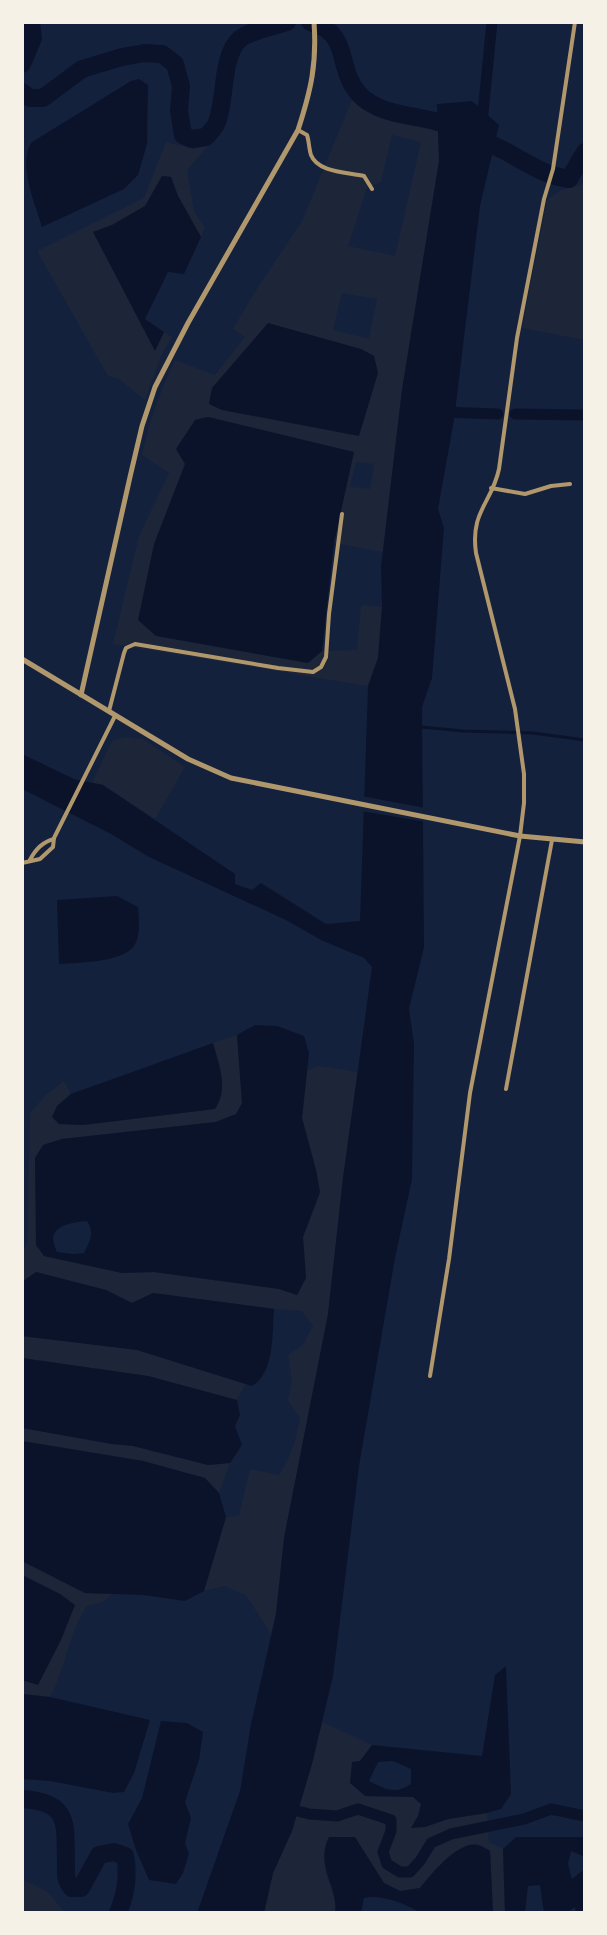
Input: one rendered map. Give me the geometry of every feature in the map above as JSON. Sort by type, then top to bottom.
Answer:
[{"type":"street","points":[[81,695],[142,426],[155,387],[298,130],[315,70],[314,22]]},
{"type":"street","points":[[430,1376],[449,1259],[470,1093],[524,803],[524,774],[515,709],[474,538],[478,515],[499,469],[517,338],[544,199],[553,169],[575,22]]},
{"type":"street","points":[[298,130],[307,135],[311,157],[317,163],[331,170],[364,176],[372,189]]},
{"type":"street","points":[[491,488],[525,494],[570,484]]},
{"type":"street","points":[[109,711],[124,653],[126,648],[135,644],[278,668],[313,672],[321,667],[326,657],[342,514]]},
{"type":"street","points":[[22,659],[188,759],[231,778],[520,836],[585,842]]},
{"type":"street","points":[[22,863],[40,859],[53,847],[54,838],[115,716]]},
{"type":"street","points":[[30,860],[47,840],[54,838]]},
{"type":"street","points":[[506,1089],[552,839]]},
{"type":"shaded area","points":[[139,79],[148,85],[147,144],[138,175],[124,189],[42,227],[27,172],[26,161],[32,142]]},
{"type":"shaded area","points":[[352,100],[391,120],[438,129],[439,161],[402,390],[383,552],[334,543],[353,452],[208,417],[195,420],[181,474],[307,663],[322,651],[357,650],[361,605],[382,607],[378,658],[368,686],[113,644],[139,536],[169,473],[142,455],[160,395],[175,360],[215,375],[245,337],[233,329],[302,221]],"holes":[[[392,135],[421,142],[395,256],[348,246],[367,188],[381,182]],[[342,293],[377,299],[369,339],[333,330]],[[356,462],[374,464],[370,489],[350,487]]]},
{"type":"shaded area","points":[[472,101],[499,125],[480,206],[454,420],[438,509],[444,528],[432,678],[422,707],[424,947],[409,1009],[414,1044],[412,1179],[359,1466],[333,1676],[312,1764],[292,1831],[273,1873],[264,1913],[197,1913],[240,1791],[251,1724],[276,1614],[284,1538],[328,1314],[372,967],[364,958],[149,857],[22,789],[22,754],[74,779],[103,785],[235,874],[235,884],[252,890],[261,883],[326,924],[360,921],[368,686],[378,658],[381,567],[402,390],[439,161],[437,104]]},
{"type":"shaded area","points":[[166,142],[194,149],[208,146],[187,170],[194,211],[205,228],[201,237],[171,177],[163,176],[145,206],[114,224],[154,350],[164,332],[172,337],[162,354],[145,400],[119,379],[108,376],[37,251],[144,198]]},
{"type":"shaded area","points":[[162,176],[171,177],[201,237],[184,274],[168,272],[145,319],[164,332],[155,351],[93,232],[145,206]]},
{"type":"shaded area","points":[[585,184],[585,340],[522,328],[547,200],[561,190]]},
{"type":"shaded area","points":[[268,323],[361,349],[374,356],[378,373],[359,436],[222,410],[209,404],[212,388]]},
{"type":"shaded area","points":[[208,417],[354,452],[334,543],[322,651],[308,663],[156,636],[138,620],[154,544],[185,464],[176,449],[195,420]]},
{"type":"shaded area","points":[[124,737],[143,739],[185,767],[155,819],[103,785],[92,783],[112,741]]},
{"type":"shaded area","points":[[117,896],[138,907],[139,932],[134,946],[110,958],[59,964],[57,900]]},
{"type":"shaded area","points":[[255,1025],[277,1026],[304,1036],[309,1053],[302,1118],[320,1192],[303,1237],[306,1278],[297,1295],[279,1289],[154,1272],[122,1273],[44,1256],[36,1245],[35,1158],[43,1145],[62,1139],[216,1122],[236,1114],[242,1103],[237,1035]],"holes":[[[87,1221],[91,1237],[84,1253],[57,1252],[53,1239],[57,1230]]]},
{"type":"shaded area","points":[[237,1035],[242,1103],[236,1114],[216,1122],[62,1139],[43,1145],[44,1256],[122,1273],[154,1272],[279,1289],[297,1295],[306,1278],[303,1237],[320,1192],[302,1118],[307,1071],[318,1066],[358,1072],[328,1314],[284,1538],[271,1634],[246,1595],[225,1586],[204,1591],[226,1517],[239,1516],[250,1469],[279,1475],[290,1455],[300,1418],[288,1401],[292,1381],[288,1355],[303,1345],[313,1326],[302,1311],[153,1293],[132,1303],[106,1290],[36,1272],[22,1282],[22,1253],[27,1244],[30,1113],[64,1081],[71,1094],[57,1106],[59,1124],[83,1125],[214,1109],[222,1079],[213,1043]]},
{"type":"shaded area","points":[[213,1043],[222,1085],[215,1109],[83,1125],[59,1124],[52,1117],[57,1106],[71,1094]]},
{"type":"shaded area","points":[[36,1272],[106,1290],[132,1303],[153,1293],[274,1309],[271,1352],[265,1372],[252,1386],[137,1350],[22,1336],[22,1282]]},
{"type":"shaded area","points":[[22,1336],[137,1350],[245,1384],[237,1400],[148,1376],[22,1358]]},
{"type":"shaded area","points":[[22,1358],[148,1376],[237,1400],[240,1415],[235,1426],[242,1445],[230,1463],[208,1465],[133,1446],[22,1428]]},
{"type":"shaded area","points":[[22,1428],[133,1446],[208,1465],[230,1463],[219,1493],[205,1478],[143,1461],[22,1441]]},
{"type":"shaded area","points":[[22,1441],[143,1461],[205,1478],[219,1493],[226,1517],[204,1591],[185,1601],[143,1595],[85,1593],[22,1561]]},
{"type":"shaded area","points":[[22,1561],[85,1593],[112,1594],[102,1602],[87,1606],[75,1628],[50,1697],[22,1694],[22,1680],[38,1685],[60,1594],[22,1575]]},
{"type":"shaded area","points":[[22,1575],[75,1605],[38,1685],[22,1680]]},
{"type":"shaded area","points":[[506,1666],[511,1794],[501,1809],[411,1828],[421,1804],[413,1797],[365,1796],[350,1783],[352,1762],[360,1761],[372,1745],[482,1756],[495,1675]],"holes":[[[393,1761],[411,1769],[411,1784],[400,1789],[385,1788],[369,1781],[378,1762]]]},
{"type":"shaded area","points":[[22,1694],[50,1697],[150,1720],[134,1773],[124,1792],[22,1779]]},
{"type":"shaded area","points":[[161,1721],[187,1723],[203,1732],[199,1760],[185,1802],[191,1818],[185,1843],[189,1854],[176,1884],[149,1880],[128,1824],[142,1798]]},
{"type":"shaded area","points":[[322,1722],[372,1745],[360,1761],[352,1762],[365,1796],[413,1797],[421,1804],[412,1827],[487,1813],[489,1842],[503,1849],[505,1913],[493,1913],[490,1851],[480,1845],[471,1845],[446,1859],[420,1888],[400,1891],[384,1883],[325,1871],[336,1903],[335,1913],[264,1913],[273,1873],[292,1831]]},
{"type":"shaded area","points":[[329,1837],[355,1837],[384,1883],[400,1891],[420,1888],[446,1859],[462,1848],[471,1845],[483,1847],[490,1851],[493,1913],[420,1913],[393,1901],[370,1897],[364,1898],[361,1913],[335,1913],[334,1894],[324,1857]]},
{"type":"shaded area","points":[[516,1837],[585,1837],[585,1857],[571,1851],[568,1864],[572,1879],[582,1871],[585,1873],[585,1913],[576,1913],[575,1907],[567,1913],[544,1913],[540,1885],[528,1886],[525,1913],[505,1913],[503,1849]]},
{"type":"shaded area","points":[[22,1879],[48,1892],[65,1913],[22,1913]]},
{"type":"pier","points":[[361,796],[426,808],[427,822],[361,811]]},
{"type":"waterway","points":[[22,64],[33,38],[31,22]]},
{"type":"waterway","points":[[22,92],[30,98],[43,98],[82,69],[122,57],[162,54],[175,64],[181,86],[179,111],[183,135],[192,139],[206,137],[217,122],[227,66],[234,46],[250,33],[287,22]]},
{"type":"waterway","points":[[310,22],[332,34],[338,42],[352,84],[359,94],[378,107],[445,124],[552,175],[569,179],[585,152]]},
{"type":"waterway","points":[[482,123],[492,22]]},
{"type":"waterway","points":[[443,412],[498,414]]},
{"type":"waterway","points":[[515,414],[585,415]]},
{"type":"waterway","points":[[421,727],[533,733],[585,740]]},
{"type":"waterway","points":[[22,1799],[49,1805],[62,1818],[66,1838],[66,1877],[72,1888],[81,1888],[99,1855],[114,1852],[125,1856],[126,1885],[118,1913]]},
{"type":"waterway","points":[[287,1808],[309,1814],[337,1816],[358,1809],[391,1820],[391,1831],[383,1852],[387,1864],[400,1872],[410,1872],[431,1843],[451,1834],[524,1819],[551,1809],[585,1816]]}]
